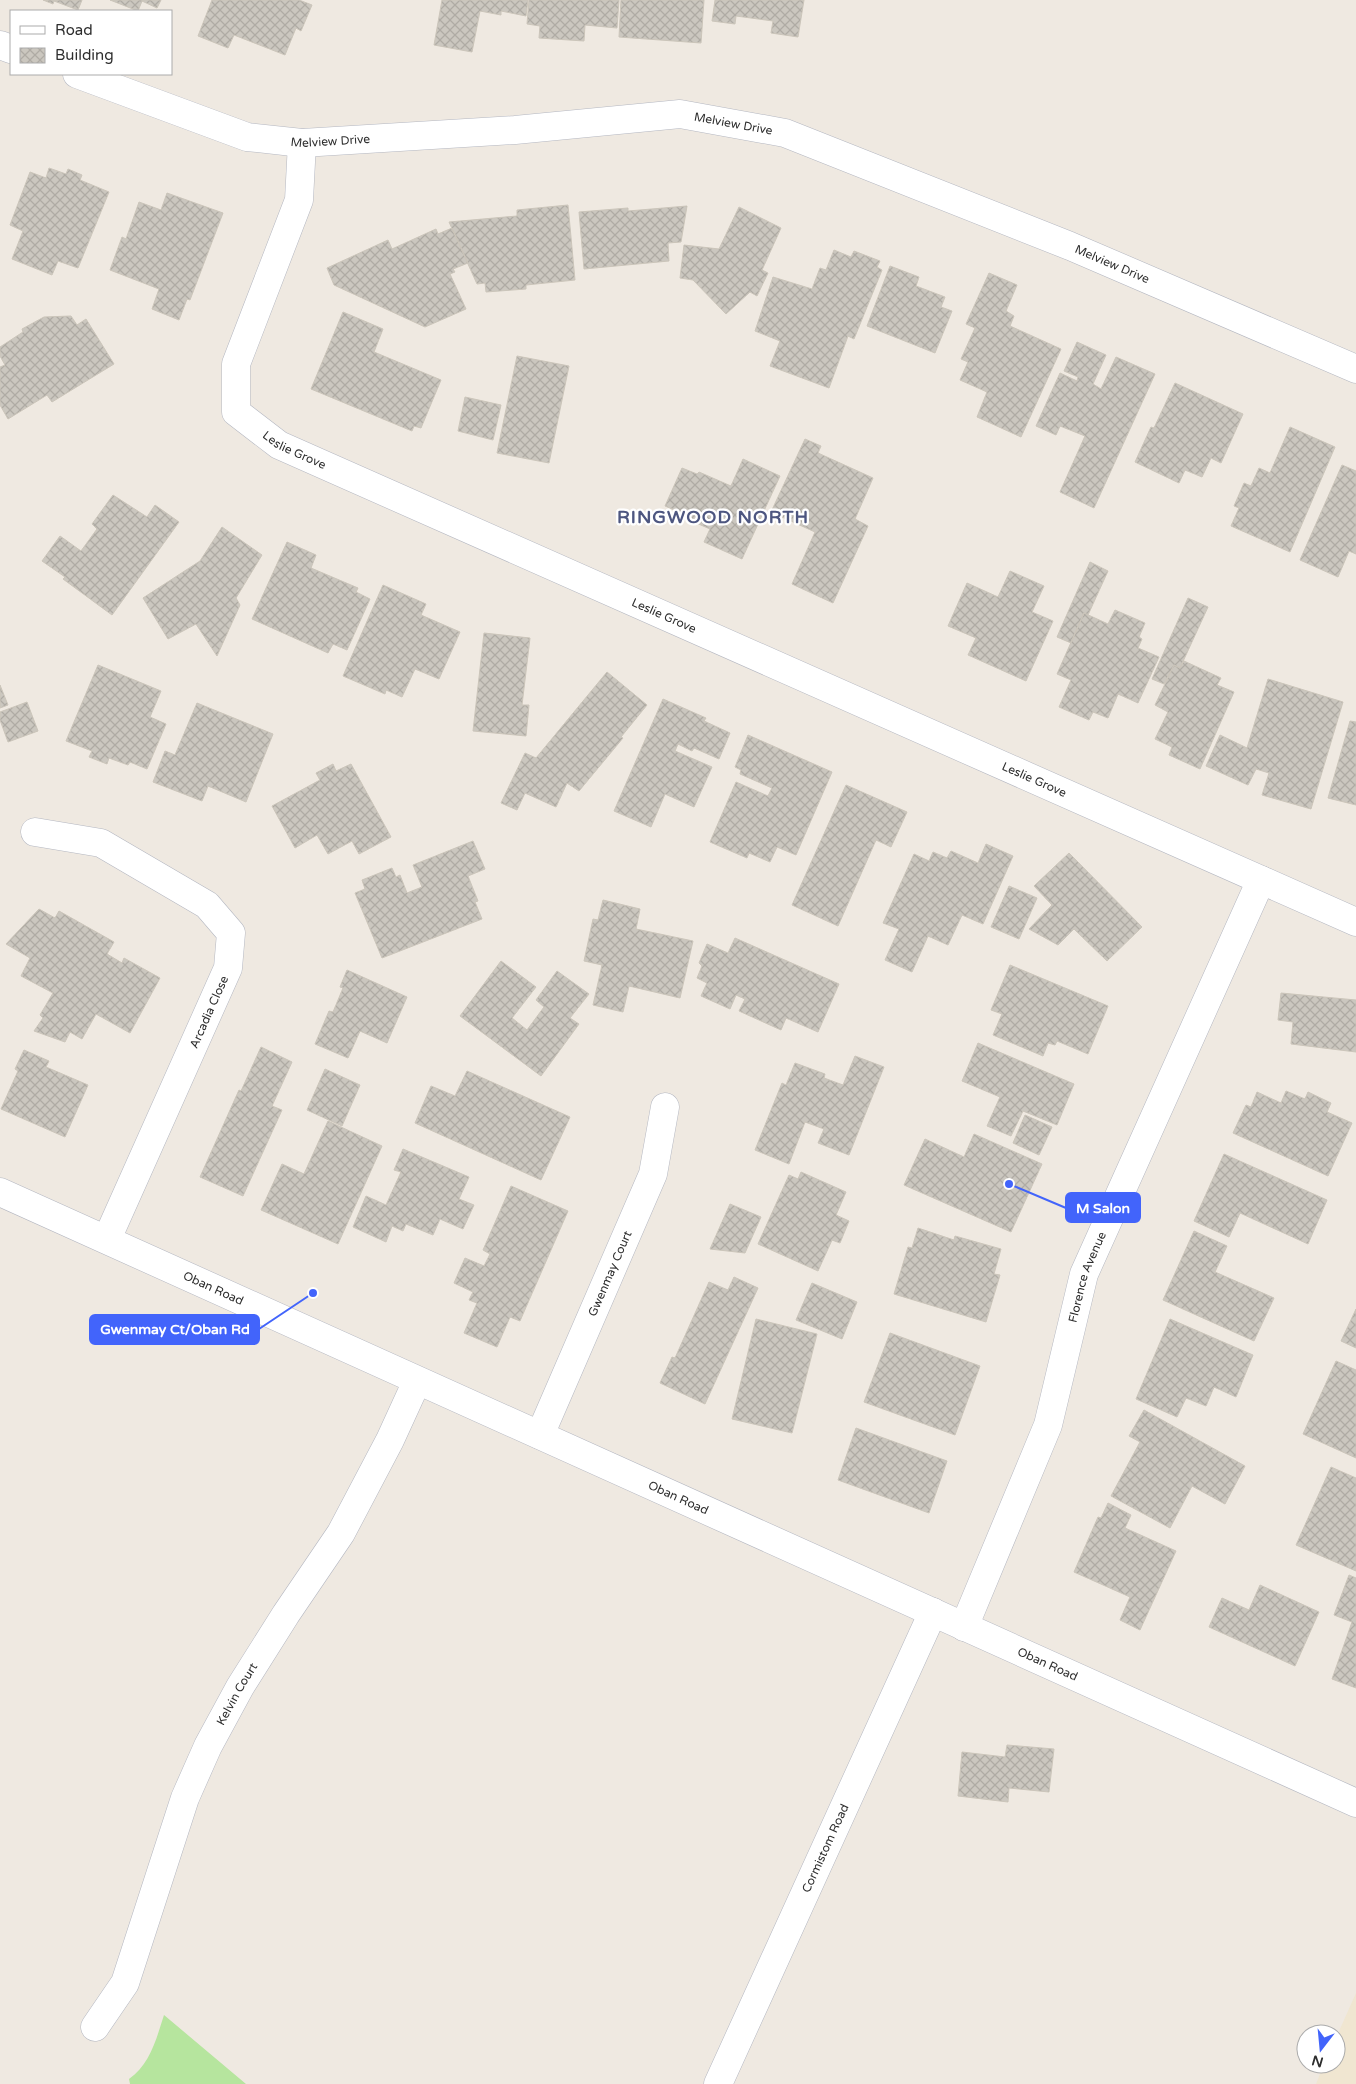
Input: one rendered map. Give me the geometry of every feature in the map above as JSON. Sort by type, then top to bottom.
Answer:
[{"type":"street","name":"Melview Drive","points":[[79,75],[248,137],[302,143],[514,130],[680,114],[785,133],[1070,246],[1356,369]]},
{"type":"street","name":"Leslie Grove","points":[[302,143],[299,200],[236,364],[236,412],[264,434],[279,445],[1356,922]]},
{"type":"street","name":"Arcadia Close","points":[[35,832],[101,843],[207,904],[231,934],[228,968],[107,1239]]},
{"type":"street","name":"Florence Avenue","points":[[964,1627],[1048,1425],[1084,1274],[1261,880]]},
{"type":"street","name":"Gwenmay Court","points":[[540,1435],[653,1174],[665,1107]]},
{"type":"street","name":"Oban Road","points":[[0,1192],[1356,1803]]},
{"type":"street","name":"Kelvin Court","points":[[95,2027],[125,1983],[185,1798],[208,1746],[240,1687],[286,1614],[341,1533],[390,1440],[417,1381]]},
{"type":"street","name":"Cormistom Road","points":[[718,2084],[933,1612]]},
{"type":"shaded area","points":[[1356,1993],[1356,2084],[1316,2084],[1320,2074],[1346,2074],[1346,2024],[1342,2024]]},
{"type":"green space","points":[[164,2015],[246,2084],[130,2084],[129,2079],[142,2066],[151,2051]]},
{"type":"building","points":[[43,0],[82,0],[78,10],[54,1],[53,4]]},
{"type":"building","points":[[110,0],[161,0],[157,8],[142,1],[138,10]]},
{"type":"building","points":[[212,0],[299,0],[312,5],[301,31],[296,28],[285,55],[234,35],[228,48],[198,36]]},
{"type":"building","points":[[442,0],[528,0],[526,16],[501,11],[501,15],[480,11],[472,52],[434,45]]},
{"type":"building","points":[[529,0],[619,0],[617,28],[585,25],[584,41],[539,38],[540,26],[527,24]]},
{"type":"building","points":[[621,0],[704,0],[701,43],[619,37]]},
{"type":"building","points":[[715,0],[804,0],[798,37],[771,33],[773,21],[736,16],[735,24],[712,21]]},
{"type":"building","points":[[49,168],[66,174],[68,169],[82,175],[80,180],[109,192],[78,268],[58,261],[52,275],[12,259],[23,231],[10,225],[30,172],[46,178]]},
{"type":"building","points":[[167,193],[223,213],[190,300],[187,299],[179,320],[152,309],[159,289],[110,270],[122,237],[126,239],[139,202],[161,210]]},
{"type":"building","points":[[568,205],[575,280],[526,285],[526,289],[486,292],[485,283],[477,284],[449,222],[517,216],[517,210]]},
{"type":"building","points":[[687,206],[681,242],[668,243],[669,261],[584,269],[579,212],[628,208],[628,211]]},
{"type":"building","points":[[739,207],[781,228],[762,270],[768,273],[757,296],[750,292],[726,314],[693,280],[680,278],[684,245],[719,249]]},
{"type":"building","points":[[452,228],[468,263],[453,269],[455,272],[450,274],[466,309],[425,327],[334,285],[327,268],[388,240],[392,249],[436,229],[438,234]]},
{"type":"building","points":[[834,250],[851,257],[854,251],[880,261],[877,267],[882,270],[854,339],[848,336],[829,388],[770,366],[780,341],[755,331],[773,277],[812,289],[820,268],[826,270]]},
{"type":"building","points":[[890,266],[919,277],[916,286],[945,297],[941,307],[952,311],[935,353],[867,326]]},
{"type":"building","points":[[989,273],[1017,285],[1006,311],[1014,316],[1010,326],[1061,349],[1021,437],[977,417],[987,392],[960,380],[968,362],[961,359],[975,328],[966,324]]},
{"type":"building","points":[[343,312],[383,329],[374,352],[441,380],[421,428],[414,426],[412,431],[311,389]]},
{"type":"building","points":[[71,316],[77,325],[86,319],[114,364],[52,402],[47,395],[8,419],[0,405],[0,367],[5,365],[0,356],[0,347],[23,332],[22,329],[44,317]]},
{"type":"building","points":[[1077,342],[1106,355],[1093,384],[1101,389],[1116,357],[1155,374],[1094,508],[1060,492],[1085,436],[1060,426],[1056,435],[1036,426],[1060,373],[1077,381],[1078,377],[1064,371]]},
{"type":"building","points":[[517,356],[569,366],[549,463],[497,453]]},
{"type":"building","points":[[1175,383],[1243,414],[1221,463],[1211,458],[1202,477],[1185,470],[1179,483],[1135,462],[1151,427],[1154,428]]},
{"type":"building","points":[[465,397],[501,405],[493,440],[458,431]]},
{"type":"building","points":[[1290,427],[1335,447],[1290,552],[1231,526],[1239,508],[1234,506],[1244,483],[1251,486],[1259,468],[1270,473]]},
{"type":"building","points":[[805,439],[821,446],[818,453],[873,478],[855,519],[868,526],[833,603],[792,584],[815,532],[771,512]]},
{"type":"building","points":[[743,459],[780,476],[742,559],[704,542],[710,529],[678,515],[679,512],[665,506],[682,468],[697,474],[699,472],[731,486]]},
{"type":"building","points":[[1342,465],[1356,471],[1356,554],[1349,551],[1338,577],[1300,560]]},
{"type":"building","points":[[113,495],[147,517],[155,505],[179,522],[112,615],[42,561],[60,536],[81,551],[97,529],[92,524]]},
{"type":"building","points":[[222,527],[262,555],[236,598],[240,605],[217,656],[196,624],[168,639],[143,598],[200,561]]},
{"type":"building","points":[[287,542],[316,555],[311,568],[358,588],[356,592],[370,599],[347,650],[333,644],[328,653],[252,619]]},
{"type":"building","points":[[1090,562],[1108,571],[1088,615],[1084,613],[1071,643],[1057,637]]},
{"type":"building","points":[[1010,571],[1044,586],[1032,612],[1053,621],[1026,681],[968,655],[976,638],[948,626],[967,583],[998,597]]},
{"type":"building","points":[[383,585],[426,604],[421,615],[460,632],[439,679],[415,669],[402,697],[386,690],[385,694],[343,676]]},
{"type":"building","points":[[1188,598],[1208,607],[1180,668],[1174,665],[1164,684],[1152,679]]},
{"type":"building","points":[[1115,610],[1145,623],[1139,637],[1142,639],[1138,648],[1159,657],[1138,703],[1118,694],[1108,718],[1093,712],[1089,720],[1059,707],[1071,680],[1057,674],[1084,613],[1108,624]]},
{"type":"building","points":[[484,633],[530,638],[522,705],[529,705],[526,736],[473,731]]},
{"type":"building","points":[[1184,661],[1221,678],[1217,685],[1234,692],[1200,769],[1169,755],[1172,747],[1155,739],[1168,712],[1155,705],[1174,665],[1180,668]]},
{"type":"building","points":[[98,665],[161,691],[150,717],[166,724],[147,769],[130,762],[128,765],[109,758],[107,764],[89,757],[92,751],[66,741]]},
{"type":"building","points":[[607,672],[647,705],[621,737],[623,738],[579,791],[567,783],[556,807],[525,793],[517,810],[501,803],[525,753],[536,758]]},
{"type":"building","points":[[1268,679],[1343,702],[1311,809],[1262,795],[1269,773],[1256,769],[1248,785],[1206,766],[1220,735],[1247,748]]},
{"type":"building","points":[[0,685],[8,705],[0,708]]},
{"type":"building","points":[[663,699],[706,718],[704,721],[730,733],[719,759],[694,748],[692,751],[678,744],[675,751],[712,767],[694,807],[665,794],[651,827],[614,811]]},
{"type":"building","points":[[27,702],[38,731],[8,742],[0,720],[0,712]]},
{"type":"building","points":[[197,703],[273,734],[246,802],[208,786],[202,801],[153,782],[165,751],[175,755]]},
{"type":"building","points":[[1350,721],[1356,722],[1356,805],[1328,798]]},
{"type":"building","points":[[748,735],[832,772],[796,855],[777,847],[770,862],[749,853],[747,858],[710,842],[736,782],[768,796],[772,788],[740,774],[741,770],[735,767]]},
{"type":"building","points":[[333,764],[336,771],[351,764],[391,837],[359,854],[352,841],[328,854],[317,835],[295,848],[272,806],[320,780],[316,773]]},
{"type":"building","points":[[846,785],[907,812],[891,847],[876,840],[838,926],[792,905]]},
{"type":"building","points":[[473,841],[485,869],[468,876],[478,901],[475,902],[482,919],[382,958],[355,893],[365,889],[362,880],[392,868],[396,877],[400,875],[407,893],[422,887],[413,865]]},
{"type":"building","points":[[986,844],[1013,856],[983,924],[962,915],[948,945],[928,936],[912,972],[885,960],[899,929],[883,923],[914,854],[929,861],[933,852],[947,858],[951,851],[978,863]]},
{"type":"building","points":[[1069,853],[1142,927],[1107,961],[1074,929],[1058,945],[1029,929],[1052,905],[1034,886]]},
{"type":"building","points":[[1009,886],[1037,898],[1019,939],[991,927]]},
{"type":"building","points":[[603,900],[640,909],[636,929],[693,941],[680,998],[629,986],[623,1012],[593,1005],[602,965],[584,961],[593,919],[598,920]]},
{"type":"building","points":[[39,909],[55,918],[59,911],[114,942],[107,954],[122,963],[124,958],[160,978],[130,1033],[96,1014],[82,1039],[70,1032],[65,1042],[34,1031],[43,1018],[40,1015],[53,993],[21,976],[30,958],[6,944]]},
{"type":"building","points":[[735,938],[839,984],[818,1032],[786,1018],[781,1030],[739,1011],[745,999],[736,995],[730,1009],[701,996],[707,983],[697,978],[702,966],[699,963],[707,944],[728,953]]},
{"type":"building","points":[[501,961],[536,987],[512,1018],[527,1030],[544,1007],[536,1000],[557,971],[589,994],[570,1018],[579,1024],[541,1076],[460,1016]]},
{"type":"building","points":[[1010,965],[1108,1006],[1088,1054],[1057,1041],[1055,1045],[1048,1043],[1043,1056],[993,1035],[1002,1014],[991,1010]]},
{"type":"building","points":[[347,970],[407,997],[387,1043],[360,1031],[348,1058],[315,1044],[329,1011],[333,1012],[343,988],[340,987]]},
{"type":"building","points":[[1281,993],[1356,1000],[1356,1052],[1291,1044],[1293,1022],[1278,1020]]},
{"type":"building","points":[[978,1043],[1074,1084],[1057,1125],[1023,1111],[1011,1136],[987,1126],[1000,1097],[962,1081]]},
{"type":"building","points":[[261,1047],[292,1062],[272,1106],[282,1110],[243,1196],[200,1177],[239,1090],[241,1091]]},
{"type":"building","points":[[24,1050],[49,1061],[46,1067],[88,1085],[65,1137],[1,1109],[18,1071],[15,1069]]},
{"type":"building","points":[[855,1056],[884,1067],[849,1155],[818,1143],[824,1129],[805,1122],[789,1164],[755,1150],[782,1083],[786,1085],[795,1063],[825,1074],[824,1078],[843,1085]]},
{"type":"building","points":[[325,1069],[360,1085],[342,1126],[307,1110]]},
{"type":"building","points":[[467,1071],[570,1117],[541,1180],[415,1123],[431,1086],[455,1096]]},
{"type":"building","points":[[1286,1091],[1305,1099],[1308,1092],[1331,1103],[1327,1112],[1352,1123],[1328,1176],[1233,1133],[1246,1105],[1251,1107],[1257,1092],[1281,1103]]},
{"type":"building","points":[[1025,1115],[1052,1127],[1039,1155],[1013,1143]]},
{"type":"building","points":[[328,1121],[382,1146],[338,1244],[261,1210],[282,1164],[304,1174]]},
{"type":"building","points":[[974,1134],[1042,1164],[1011,1232],[904,1185],[925,1139],[964,1157]]},
{"type":"building","points":[[403,1149],[469,1177],[459,1199],[474,1205],[463,1229],[440,1219],[433,1235],[406,1224],[403,1231],[392,1226],[386,1242],[353,1227],[366,1196],[386,1205],[401,1172],[394,1170]]},
{"type":"building","points":[[1224,1154],[1327,1200],[1308,1244],[1240,1213],[1229,1237],[1194,1221]]},
{"type":"building","points":[[801,1172],[846,1192],[836,1215],[849,1221],[840,1243],[832,1240],[818,1271],[758,1244],[789,1175],[798,1179]]},
{"type":"building","points":[[511,1186],[568,1211],[520,1321],[510,1317],[497,1347],[464,1333],[477,1303],[469,1300],[473,1292],[454,1283],[465,1258],[484,1266],[490,1254],[483,1250]]},
{"type":"building","points":[[730,1204],[761,1217],[745,1253],[710,1249]]},
{"type":"building","points":[[918,1228],[954,1240],[955,1236],[1001,1249],[994,1274],[1000,1275],[986,1322],[894,1294],[908,1247],[912,1248]]},
{"type":"building","points":[[1194,1231],[1227,1246],[1215,1272],[1274,1298],[1254,1341],[1163,1300]]},
{"type":"building","points":[[734,1277],[758,1288],[705,1404],[660,1383],[672,1357],[675,1358],[709,1282],[728,1290]]},
{"type":"building","points":[[812,1283],[857,1302],[842,1339],[796,1320]]},
{"type":"building","points":[[1356,1309],[1356,1348],[1341,1341]]},
{"type":"building","points":[[756,1319],[817,1334],[792,1433],[732,1419]]},
{"type":"building","points":[[1170,1319],[1253,1355],[1236,1397],[1214,1387],[1206,1406],[1186,1398],[1177,1417],[1136,1399]]},
{"type":"building","points":[[890,1333],[980,1366],[955,1435],[864,1402]]},
{"type":"building","points":[[1336,1361],[1356,1370],[1356,1458],[1303,1434]]},
{"type":"building","points":[[1144,1410],[1245,1466],[1225,1504],[1192,1486],[1170,1528],[1111,1496],[1140,1442],[1129,1436]]},
{"type":"building","points":[[856,1428],[947,1461],[929,1513],[838,1480]]},
{"type":"building","points":[[1331,1467],[1356,1478],[1356,1571],[1296,1545]]},
{"type":"building","points":[[1108,1503],[1131,1515],[1125,1528],[1176,1551],[1140,1630],[1120,1620],[1130,1597],[1074,1572],[1098,1517],[1101,1518]]},
{"type":"building","points":[[1349,1575],[1356,1578],[1356,1688],[1332,1679],[1352,1622],[1334,1615]]},
{"type":"building","points":[[1260,1585],[1319,1612],[1295,1666],[1209,1627],[1222,1598],[1249,1610]]},
{"type":"building","points":[[1007,1745],[1054,1749],[1049,1792],[1009,1788],[1008,1802],[958,1796],[962,1752],[1005,1757]]},
{"type":"place","name":"M Salon","points":[[1009,1184]]},
{"type":"place","name":"Gwenmay Ct/Oban Rd","points":[[313,1293]]},
{"type":"district","name":"RINGWOOD NORTH","points":[[713,517]]}]
